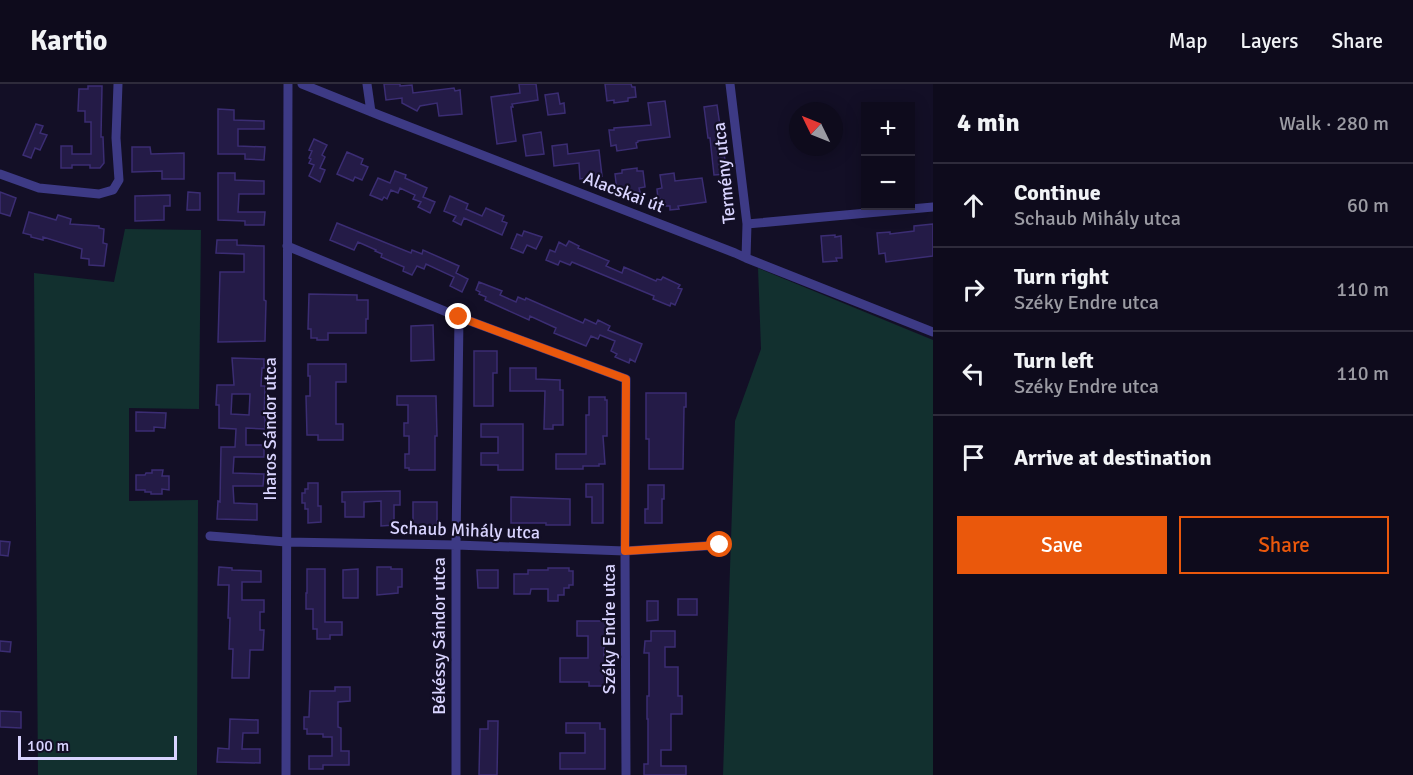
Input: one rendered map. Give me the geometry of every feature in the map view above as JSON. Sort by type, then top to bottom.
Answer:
[{"type":"street","points":[[0,174],[39,188],[99,194],[113,190],[119,180],[116,138],[118,84]]},
{"type":"street","name":"Iharos Sándor utca","points":[[286,775],[288,84]]},
{"type":"street","name":"Alacskai út","points":[[302,84],[933,332]]},
{"type":"street","points":[[367,84],[371,112]]},
{"type":"street","name":"Termény utca","points":[[730,84],[747,224],[746,258]]},
{"type":"street","points":[[747,224],[933,207]]},
{"type":"street","name":"Széky Endre utca","points":[[287,246],[459,317],[626,379],[626,775]]},
{"type":"street","name":"Békéssy Sándor utca","points":[[456,775],[459,317]]},
{"type":"street","name":"Schaub Mihály utca","points":[[210,536],[286,542],[625,551],[720,545]]},
{"type":"green space","points":[[125,229],[201,230],[199,409],[129,408],[129,501],[198,500],[197,775],[38,775],[34,273],[114,282]]},
{"type":"green space","points":[[758,268],[933,340],[933,775],[723,775],[735,421],[761,349]]},
{"type":"building","points":[[384,84],[412,85],[413,93],[454,88],[455,91],[460,90],[462,114],[439,116],[437,103],[420,106],[417,111],[402,103],[402,98],[386,100]]},
{"type":"building","points":[[519,84],[536,84],[538,100],[512,104],[516,141],[497,144],[491,97],[520,93]]},
{"type":"building","points":[[605,84],[631,84],[635,87],[636,97],[614,103],[614,100],[607,101]]},
{"type":"building","points":[[88,86],[102,86],[101,137],[103,137],[104,163],[100,168],[90,168],[90,165],[72,165],[72,168],[61,168],[61,146],[72,146],[72,154],[91,154],[91,122],[85,122],[85,111],[78,111],[79,89],[88,89]]},
{"type":"building","points":[[558,93],[560,104],[564,103],[565,113],[548,115],[545,95]]},
{"type":"building","points":[[665,101],[670,137],[638,141],[637,148],[617,151],[616,145],[611,146],[609,130],[651,125],[648,103]]},
{"type":"building","points":[[717,105],[727,174],[714,175],[704,107]]},
{"type":"building","points":[[218,109],[234,110],[234,120],[264,121],[264,129],[238,129],[238,146],[265,147],[264,160],[245,159],[245,154],[218,154]]},
{"type":"building","points":[[36,124],[43,126],[40,133],[47,135],[40,150],[35,148],[31,158],[23,155]]},
{"type":"building","points":[[541,132],[544,154],[526,156],[523,135]]},
{"type":"building","points":[[314,139],[327,145],[322,155],[325,157],[320,168],[325,170],[320,182],[309,176],[314,165],[309,163],[312,151],[309,150]]},
{"type":"building","points":[[567,144],[568,154],[599,150],[602,176],[580,179],[579,163],[554,166],[552,146]]},
{"type":"building","points":[[132,147],[150,147],[151,154],[184,153],[184,179],[162,179],[162,171],[132,172]]},
{"type":"building","points":[[347,152],[363,159],[361,164],[368,167],[362,180],[355,177],[353,181],[337,174]]},
{"type":"building","points":[[637,168],[637,171],[643,171],[645,187],[639,188],[640,192],[625,194],[624,190],[617,191],[615,174],[622,173],[622,170]]},
{"type":"building","points":[[395,171],[427,188],[423,197],[435,202],[430,213],[418,207],[421,202],[413,199],[415,195],[400,188],[398,193],[391,190],[387,199],[384,197],[382,200],[370,195],[378,178],[390,183]]},
{"type":"building","points":[[218,173],[235,173],[235,180],[264,181],[264,194],[239,194],[238,212],[265,212],[264,225],[245,225],[245,221],[218,220]]},
{"type":"building","points":[[674,173],[675,181],[702,178],[706,202],[678,206],[679,209],[670,210],[670,206],[664,206],[663,199],[658,199],[657,189],[662,188],[660,175]]},
{"type":"building","points":[[0,192],[16,198],[10,216],[0,213]]},
{"type":"building","points":[[188,192],[200,193],[200,210],[187,210]]},
{"type":"building","points":[[170,195],[170,206],[164,206],[164,220],[135,221],[135,196]]},
{"type":"building","points":[[450,196],[468,204],[466,209],[482,216],[486,208],[504,216],[502,221],[507,223],[502,235],[464,218],[461,225],[453,221],[456,216],[444,211]]},
{"type":"building","points":[[29,212],[56,220],[58,215],[71,219],[70,224],[99,226],[104,229],[103,243],[107,244],[104,266],[89,265],[89,259],[81,258],[82,249],[23,233]]},
{"type":"building","points":[[337,223],[411,253],[412,250],[422,254],[423,250],[459,266],[456,273],[468,279],[462,292],[450,286],[454,277],[426,264],[424,269],[417,266],[412,275],[403,271],[404,267],[381,257],[382,254],[376,250],[358,242],[354,250],[330,240]]},
{"type":"building","points":[[933,224],[933,256],[886,262],[885,253],[879,254],[877,233],[914,231],[914,226]]},
{"type":"building","points":[[524,231],[542,237],[536,249],[527,245],[523,253],[511,248],[517,234],[522,236]]},
{"type":"building","points":[[835,235],[835,237],[841,236],[842,258],[836,258],[837,261],[823,262],[821,236]]},
{"type":"building","points":[[217,240],[237,240],[237,245],[264,246],[265,341],[218,342],[220,272],[244,272],[244,254],[216,253]]},
{"type":"building","points":[[569,241],[579,246],[578,248],[609,261],[606,266],[622,273],[624,267],[656,281],[663,277],[680,285],[678,288],[682,289],[675,305],[671,303],[670,306],[653,299],[654,296],[572,262],[570,265],[560,261],[558,265],[546,260],[550,250],[555,252],[559,242],[566,246]]},
{"type":"building","points":[[479,282],[502,291],[500,295],[516,302],[518,297],[525,300],[526,298],[583,323],[585,319],[596,324],[598,320],[610,326],[608,330],[642,344],[635,362],[630,359],[629,363],[615,357],[617,354],[611,351],[615,341],[600,335],[598,339],[591,336],[586,346],[554,333],[556,328],[530,316],[529,320],[485,300],[486,297],[476,290]]},
{"type":"building","points":[[309,294],[357,295],[357,300],[368,300],[366,333],[328,333],[328,340],[311,338],[311,329],[308,329]]},
{"type":"building","points":[[433,325],[434,360],[411,361],[411,326]]},
{"type":"building","points":[[474,351],[497,351],[497,373],[493,373],[493,406],[474,406]]},
{"type":"building","points":[[232,358],[264,359],[261,386],[265,386],[265,429],[246,428],[246,445],[264,445],[264,457],[234,457],[233,473],[264,474],[263,486],[233,486],[234,503],[257,504],[257,520],[217,519],[218,501],[220,502],[221,447],[235,447],[236,429],[219,428],[219,405],[216,405],[217,385],[234,385]],"holes":[[[232,394],[250,394],[249,415],[231,414]]]},
{"type":"building","points":[[308,364],[346,364],[346,382],[336,382],[336,424],[343,424],[343,440],[318,440],[318,435],[307,435],[306,396],[310,396]]},
{"type":"building","points":[[510,368],[536,368],[536,379],[560,380],[560,390],[563,390],[563,425],[553,425],[553,429],[544,429],[545,391],[510,391]]},
{"type":"building","points":[[646,393],[686,393],[683,469],[649,469],[649,439],[646,439]]},
{"type":"building","points":[[397,396],[436,396],[435,470],[405,468],[405,454],[409,454],[409,436],[404,436],[404,423],[408,423],[408,405],[397,405]]},
{"type":"building","points":[[589,397],[605,397],[607,400],[607,436],[603,436],[605,464],[583,466],[583,469],[556,469],[556,454],[586,454],[586,415],[589,415]]},
{"type":"building","points":[[136,412],[166,413],[165,428],[154,427],[154,431],[136,431]]},
{"type":"building","points":[[481,424],[523,424],[523,470],[498,470],[498,465],[481,465],[481,453],[498,453],[498,437],[481,437]]},
{"type":"building","points":[[152,470],[163,470],[162,476],[169,476],[169,490],[162,489],[162,494],[151,494],[145,490],[136,490],[136,475],[152,473]]},
{"type":"building","points":[[308,483],[318,483],[321,522],[308,523],[308,509],[305,509],[305,503],[302,503],[302,493],[308,489]]},
{"type":"building","points":[[586,484],[603,484],[603,523],[592,523],[592,497],[586,497]]},
{"type":"building","points":[[648,485],[664,485],[662,523],[645,523],[645,509],[648,509]]},
{"type":"building","points":[[400,491],[400,505],[394,505],[394,525],[381,526],[381,501],[364,502],[364,517],[345,517],[342,492]]},
{"type":"building","points":[[511,497],[570,499],[570,525],[511,523]]},
{"type":"building","points":[[413,502],[437,502],[437,525],[413,525]]},
{"type":"building","points":[[0,541],[10,542],[8,556],[0,555]]},
{"type":"building","points":[[219,567],[261,571],[261,582],[242,582],[242,600],[264,600],[264,612],[260,612],[260,630],[264,630],[263,650],[250,650],[249,678],[232,678],[233,649],[229,649],[230,618],[228,618],[229,585],[218,585]]},
{"type":"building","points":[[377,567],[402,569],[402,587],[398,587],[398,593],[377,595]]},
{"type":"building","points":[[548,568],[569,568],[569,571],[573,571],[573,585],[564,588],[564,595],[558,595],[558,601],[548,601],[548,589],[531,589],[530,594],[514,594],[514,574],[528,574],[528,570],[548,570]]},
{"type":"building","points":[[307,569],[325,569],[325,622],[342,622],[342,635],[330,635],[330,639],[317,639],[317,629],[313,629],[313,609],[306,609]]},
{"type":"building","points":[[358,569],[358,598],[343,598],[343,570]]},
{"type":"building","points":[[477,570],[498,570],[498,588],[478,588]]},
{"type":"building","points":[[678,599],[697,599],[697,615],[678,615]]},
{"type":"building","points":[[647,601],[658,601],[658,620],[647,621]]},
{"type":"building","points":[[577,621],[607,621],[608,636],[604,636],[606,686],[589,686],[589,682],[560,682],[560,658],[588,658],[588,636],[577,636]]},
{"type":"building","points":[[651,631],[675,631],[675,647],[665,647],[665,667],[678,667],[678,696],[682,696],[682,714],[671,714],[671,750],[661,750],[661,766],[686,766],[686,775],[644,775],[644,764],[648,764],[649,653],[644,653],[645,641],[651,641]]},
{"type":"building","points":[[0,641],[11,642],[10,652],[0,651]]},
{"type":"building","points":[[335,687],[350,687],[350,701],[338,702],[341,751],[349,751],[349,765],[323,765],[323,769],[309,769],[309,756],[332,756],[332,737],[323,737],[323,734],[307,734],[307,729],[304,729],[304,717],[309,717],[310,691],[335,691]]},
{"type":"building","points":[[0,711],[21,712],[21,728],[0,727]]},
{"type":"building","points":[[230,719],[258,720],[258,733],[243,733],[242,749],[260,749],[260,763],[217,762],[218,748],[229,749]]},
{"type":"building","points":[[488,721],[498,721],[497,775],[479,775],[480,729],[488,729]]},
{"type":"building","points":[[566,723],[600,723],[600,729],[605,729],[605,769],[560,769],[560,753],[585,753],[585,733],[566,733]]},
{"type":"route","points":[[459,317],[626,379],[625,551],[720,545]]}]
